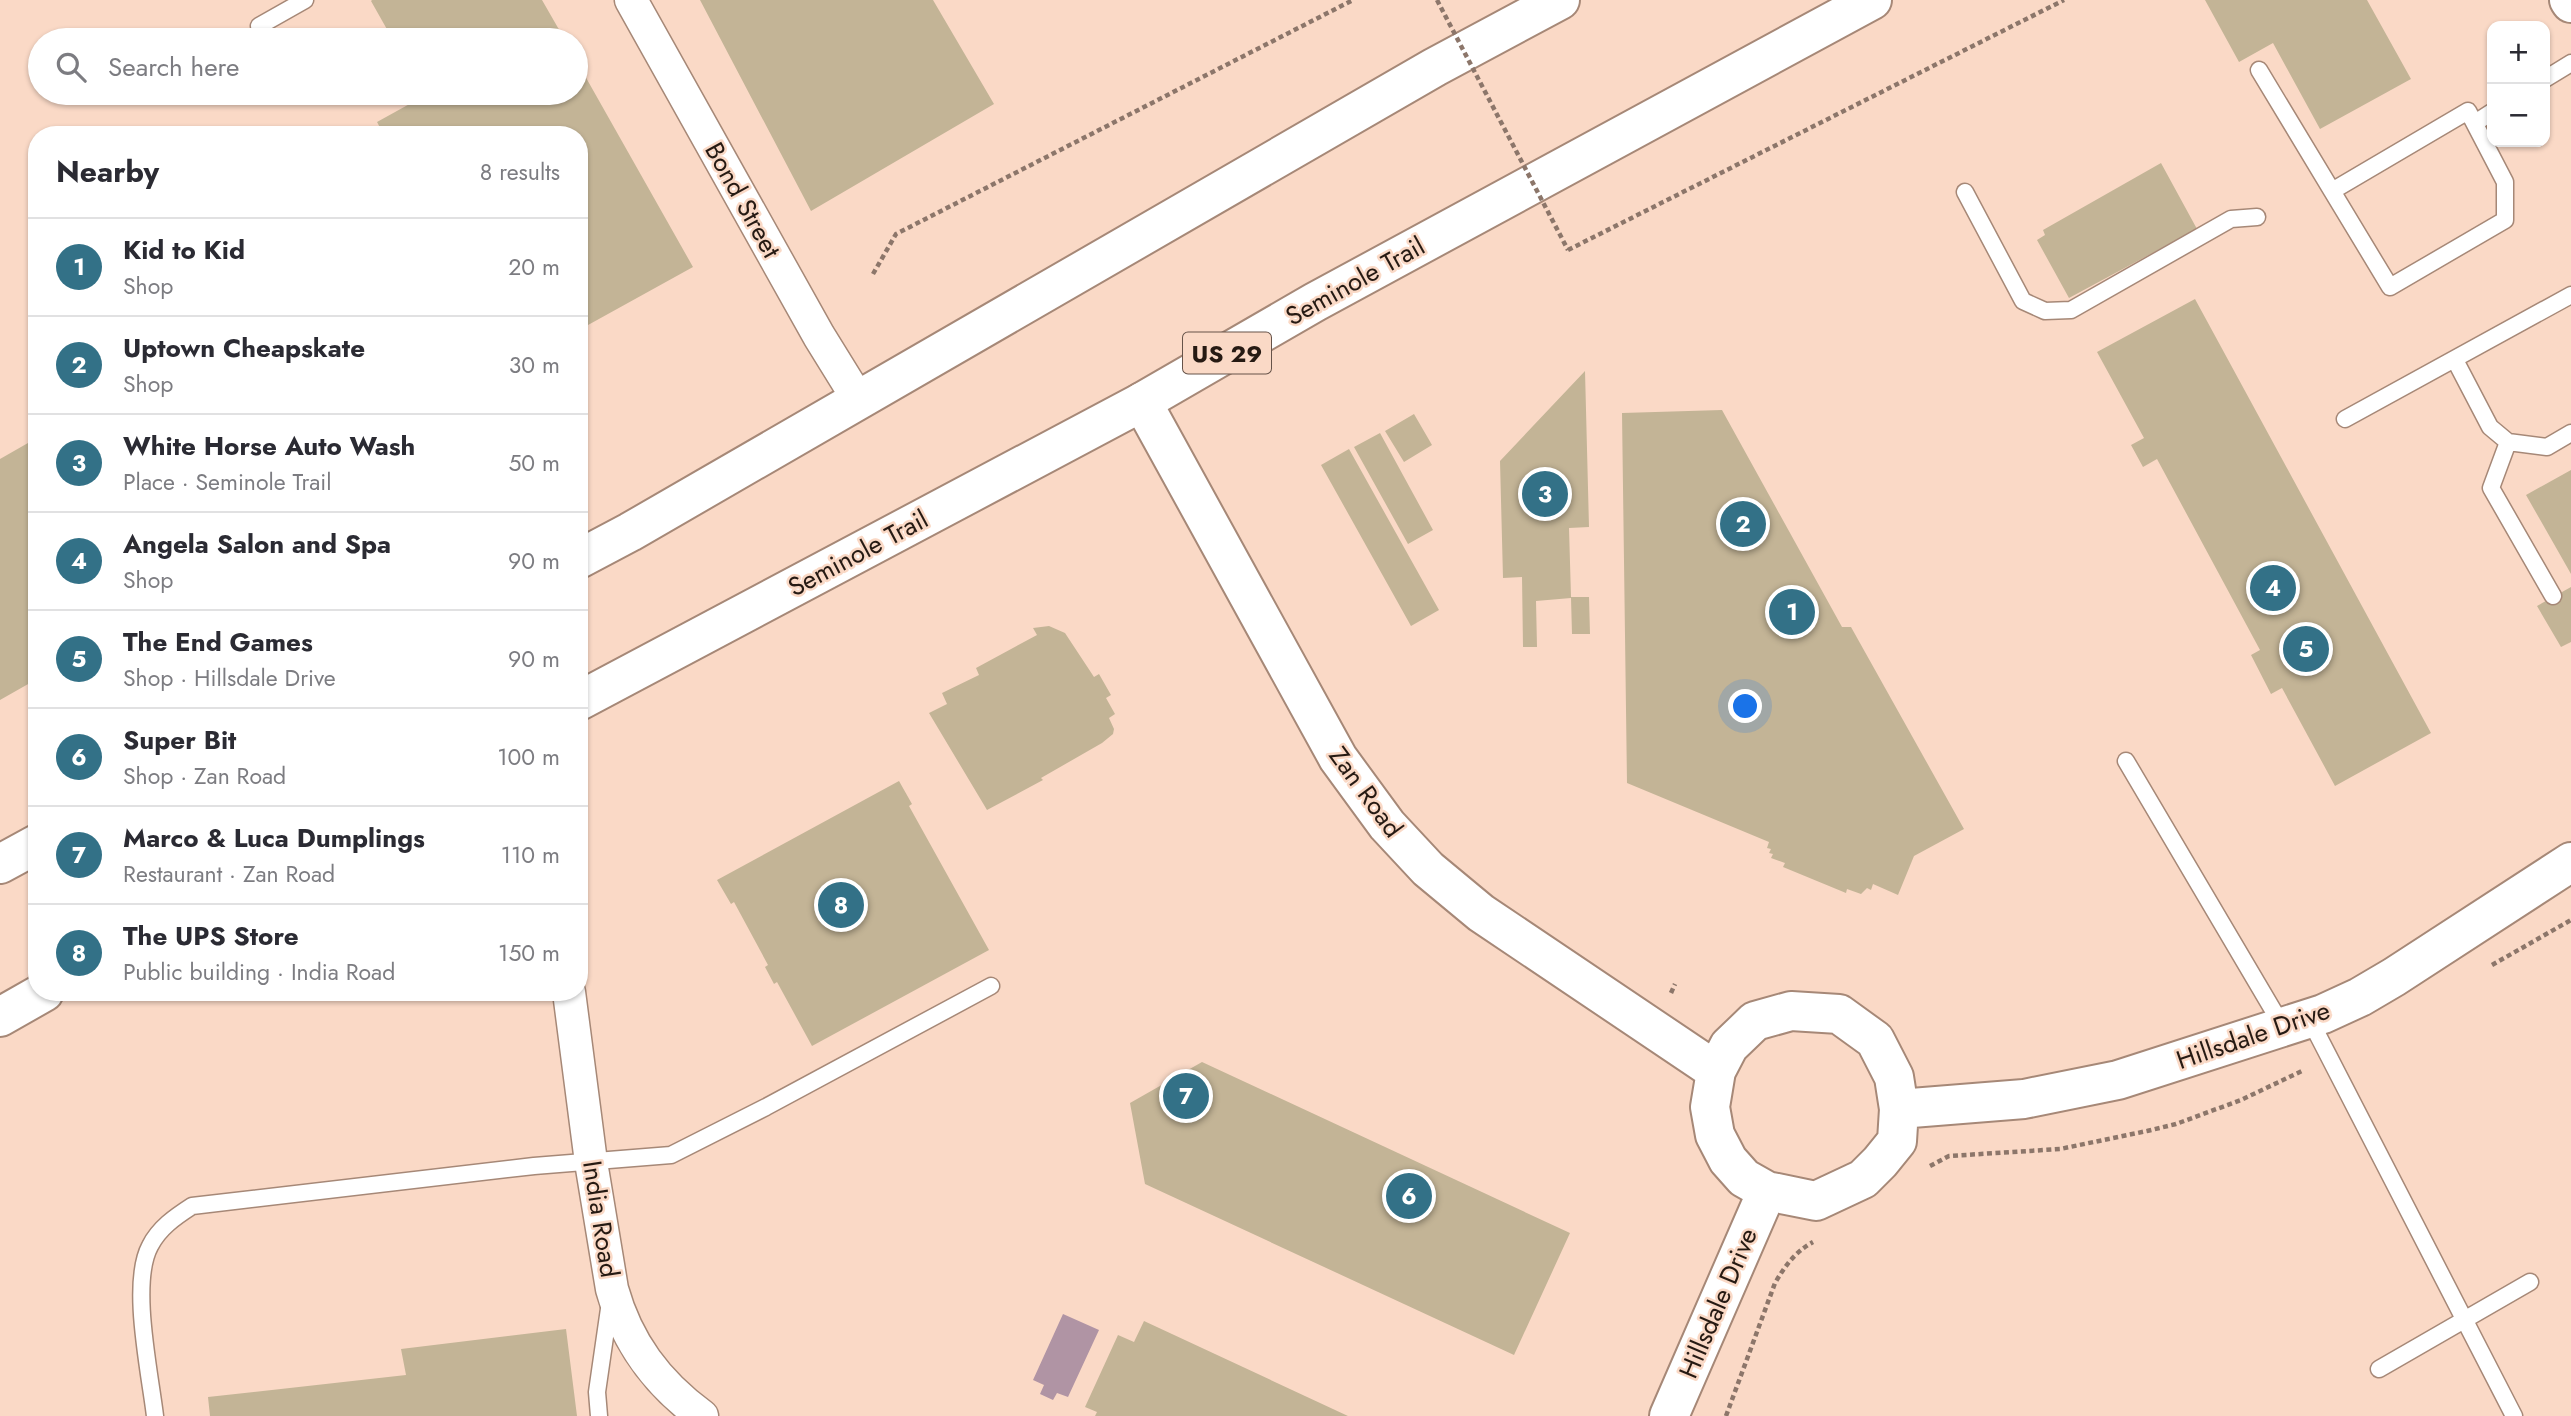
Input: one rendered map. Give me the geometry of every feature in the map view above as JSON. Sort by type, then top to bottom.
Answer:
[{"type":"main road","points":[[588,554],[1423,74],[1560,0]]},
{"type":"main road","name":"Seminole Trail","points":[[588,696],[1142,402],[1327,295],[1872,0]]},
{"type":"main road","name":"Zan Road","points":[[1142,402],[1338,758],[1387,825],[1427,869],[1480,913],[1716,1070]]},
{"type":"main road","points":[[0,864],[28,849]]},
{"type":"main road","name":"Hillsdale Drive","points":[[1899,1109],[2024,1099],[2118,1080],[2296,1022],[2360,997],[2571,863]]},
{"type":"main road","points":[[0,1017],[28,1001]]},
{"type":"main road","points":[[1791,1011],[1839,1014],[1875,1040],[1894,1077],[1899,1109],[1897,1141],[1863,1180],[1838,1193],[1816,1200],[1767,1191],[1744,1178],[1728,1160],[1715,1135],[1710,1107],[1716,1070],[1729,1046],[1755,1021],[1791,1011]]},
{"type":"main road","name":"Hillsdale Drive","points":[[1670,1416],[1767,1191]]},
{"type":"street","name":"Bond Street","points":[[631,0],[819,336],[858,399]]},
{"type":"street","name":"India Road","points":[[570,1001],[591,1162],[612,1289],[618,1309],[643,1359],[679,1399],[702,1416]]},
{"type":"lane","points":[[259,26],[305,0]]},
{"type":"lane","points":[[2550,76],[2571,63]]},
{"type":"lane","points":[[2259,70],[2332,191],[2390,287],[2505,220],[2505,182],[2468,111],[2332,191]]},
{"type":"lane","points":[[2475,123],[2487,116]]},
{"type":"lane","points":[[1965,192],[2024,301],[2045,310],[2071,310],[2231,219],[2257,218]]},
{"type":"lane","points":[[2345,419],[2571,295]]},
{"type":"lane","points":[[2455,360],[2490,427],[2508,443],[2547,447],[2571,433]]},
{"type":"lane","points":[[2508,443],[2491,488],[2553,596]]},
{"type":"lane","points":[[2126,761],[2296,1022],[2465,1319],[2514,1416]]},
{"type":"lane","points":[[155,1416],[140,1296],[141,1267],[150,1245],[167,1222],[192,1206],[534,1166],[671,1155],[991,986]]},
{"type":"lane","points":[[2379,1369],[2530,1282]]},
{"type":"lane","points":[[599,1416],[597,1392],[612,1289]]},
{"type":"path","points":[[873,274],[896,234],[1353,0]]},
{"type":"path","points":[[1437,0],[1568,250],[2063,0]]},
{"type":"path","points":[[1919,1174],[1949,1156],[2060,1149],[2176,1124],[2281,1083]]},
{"type":"path","points":[[1726,1416],[1775,1283],[1785,1266],[1801,1249],[1818,1238]]},
{"type":"shaded area","points":[[1063,1314],[1099,1330],[1068,1397],[1057,1393],[1053,1400],[1040,1394],[1044,1385],[1033,1380]]},
{"type":"building","points":[[542,0],[558,28],[386,28],[371,1]]},
{"type":"building","points":[[700,0],[933,0],[994,104],[811,211]]},
{"type":"building","points":[[2205,0],[2367,0],[2411,79],[2320,129],[2273,43],[2239,62]]},
{"type":"building","points":[[588,81],[693,267],[588,325],[588,126],[379,126],[377,122],[408,105],[588,105]]},
{"type":"building","points":[[2161,163],[2197,229],[2069,298],[2037,240],[2045,235],[2043,230]]},
{"type":"building","points":[[2195,299],[2431,733],[2335,786],[2282,688],[2271,694],[2251,655],[2260,650],[2157,459],[2143,467],[2131,445],[2144,438],[2097,352]]},
{"type":"building","points":[[1585,371],[1589,527],[1569,528],[1571,597],[1589,597],[1590,634],[1572,634],[1571,598],[1536,601],[1537,647],[1523,647],[1522,577],[1503,578],[1500,461]]},
{"type":"building","points":[[1722,410],[1842,627],[1851,627],[1964,829],[1914,856],[1898,895],[1873,884],[1871,890],[1867,888],[1861,894],[1847,889],[1846,893],[1783,867],[1785,863],[1771,858],[1771,849],[1767,848],[1769,842],[1627,783],[1622,413]]},
{"type":"building","points":[[1414,414],[1432,445],[1404,462],[1385,431]]},
{"type":"building","points":[[1380,433],[1433,530],[1408,544],[1354,447]]},
{"type":"building","points":[[28,443],[28,684],[0,700],[0,459]]},
{"type":"building","points":[[1349,449],[1439,610],[1411,626],[1321,465]]},
{"type":"building","points":[[2571,470],[2571,574],[2526,495]]},
{"type":"building","points":[[2571,587],[2571,642],[2561,647],[2537,606]]},
{"type":"building","points":[[1049,626],[1065,633],[1094,677],[1099,674],[1111,695],[1106,698],[1115,714],[1109,718],[1114,729],[1113,734],[1041,778],[1043,780],[987,810],[929,713],[947,704],[942,693],[979,675],[976,668],[1037,635],[1033,628]]},
{"type":"building","points":[[899,781],[912,804],[909,806],[989,950],[812,1046],[777,982],[774,984],[765,967],[768,965],[734,902],[731,904],[717,880]]},
{"type":"building","points":[[1202,1062],[1570,1233],[1514,1355],[1145,1184],[1130,1103]]},
{"type":"building","points":[[1144,1321],[1348,1416],[1095,1416],[1097,1412],[1085,1407],[1118,1335],[1134,1342]]},
{"type":"building","points":[[566,1329],[577,1416],[210,1416],[208,1397],[406,1375],[401,1349]]},
{"type":"place","name":"White Horse Auto Wash","points":[[1545,494]]},
{"type":"place","name":"Uptown Cheapskate","points":[[1743,524]]},
{"type":"place","name":"Angela Salon and Spa","points":[[2273,588]]},
{"type":"place","name":"Kid to Kid","points":[[1792,612]]},
{"type":"place","name":"The End Games","points":[[2306,649]]},
{"type":"place","name":"The UPS Store","points":[[841,905]]},
{"type":"place","name":"Marco & Luca Dumplings","points":[[1186,1096]]},
{"type":"place","name":"Super Bit","points":[[1409,1196]]}]
